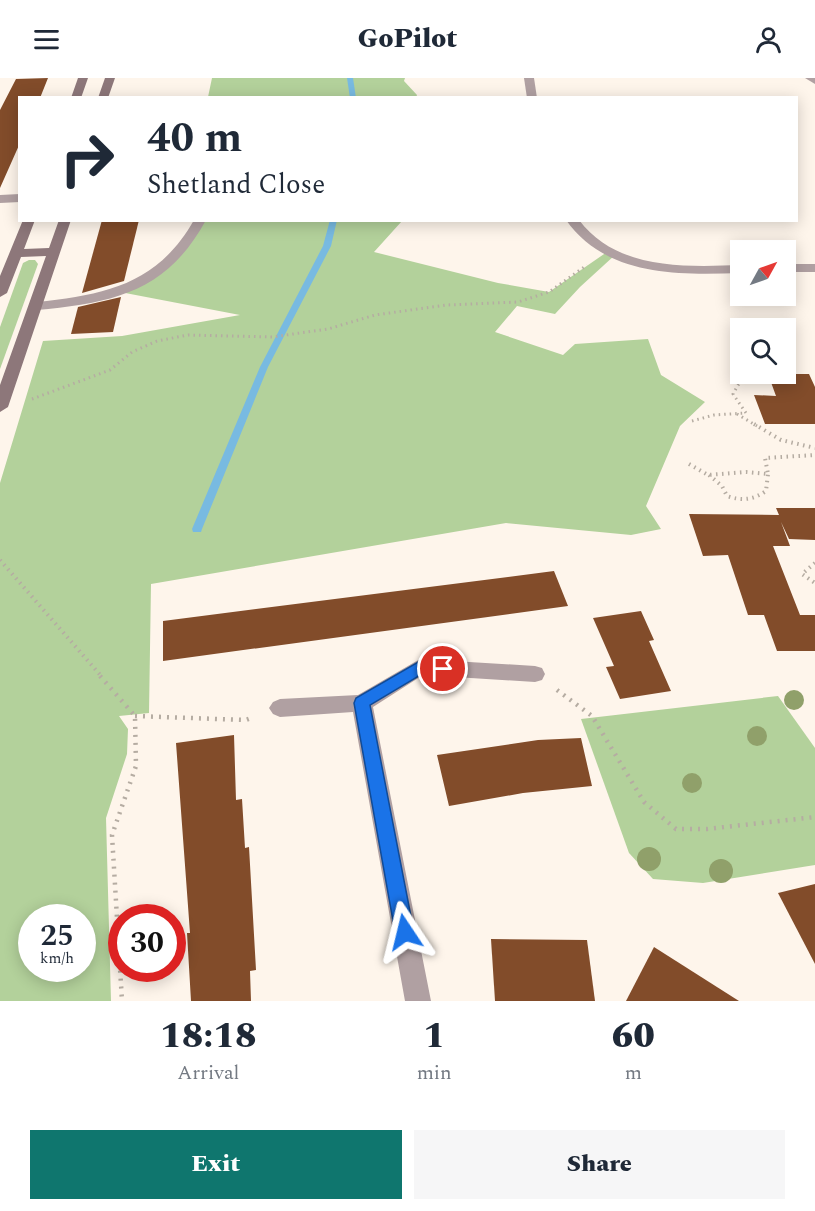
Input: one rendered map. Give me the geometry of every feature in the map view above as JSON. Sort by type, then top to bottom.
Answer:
[{"type":"street","points":[[77,96],[83,78]]},
{"type":"street","points":[[104,96],[110,78]]},
{"type":"street","points":[[529,78],[532,96]]},
{"type":"street","points":[[810,78],[815,81]]},
{"type":"street","points":[[0,199],[18,198]]},
{"type":"street","points":[[0,293],[28,222]]},
{"type":"street","points":[[0,408],[64,222]]},
{"type":"street","points":[[37,306],[85,302],[120,292],[152,278],[177,254],[199,222]]},
{"type":"street","points":[[574,222],[588,240],[607,252],[630,261],[656,266],[730,269]]},
{"type":"street","points":[[16,253],[54,252]]},
{"type":"street","points":[[796,268],[815,268]]},
{"type":"street","points":[[280,708],[362,703],[420,667],[535,674]]},
{"type":"street","points":[[362,703],[418,1001]]},
{"type":"path","points":[[22,403],[110,370],[132,352],[157,340],[188,335],[272,337],[320,330],[375,315],[447,305],[518,302],[549,292],[607,252]]},
{"type":"path","points":[[692,421],[746,413],[734,394],[739,384]]},
{"type":"path","points":[[736,414],[781,440],[815,448]]},
{"type":"path","points":[[689,464],[708,475],[722,486],[727,496],[738,501],[757,498],[766,491],[768,474],[765,458],[815,455]]},
{"type":"path","points":[[708,475],[746,472],[768,474]]},
{"type":"path","points":[[0,560],[135,716],[136,766],[112,835],[122,1001]]},
{"type":"path","points":[[815,563],[802,574],[815,583]]},
{"type":"path","points":[[535,674],[592,716],[644,802],[676,829],[707,829],[815,817]]},
{"type":"path","points":[[135,716],[246,720],[280,708]]},
{"type":"green space","points":[[212,78],[405,78],[404,81],[417,95],[417,96],[208,96]]},
{"type":"green space","points":[[199,222],[401,222],[374,252],[498,283],[549,292],[607,252],[615,255],[555,314],[517,306],[495,332],[563,355],[575,344],[648,339],[661,375],[705,402],[680,426],[646,506],[661,529],[631,535],[506,523],[151,584],[149,713],[119,716],[128,729],[127,754],[106,818],[108,982],[110,982],[111,1001],[0,1001],[0,483],[43,341],[122,336],[240,315],[120,292],[152,278]]},
{"type":"green space","points":[[35,260],[38,264],[0,369],[0,327],[23,263]]},
{"type":"green space","points":[[778,696],[815,748],[815,865],[703,883],[653,879],[629,853],[581,719]]},
{"type":"building","points":[[48,78],[41,96],[18,96],[18,148],[0,188],[0,110],[16,79]]},
{"type":"building","points":[[101,222],[139,222],[124,281],[82,293]]},
{"type":"building","points":[[121,297],[113,332],[71,334],[78,307]]},
{"type":"building","points":[[796,374],[809,374],[815,387],[815,424],[765,424],[754,395],[776,396],[772,384],[796,384]]},
{"type":"building","points":[[776,508],[815,508],[815,540],[789,539],[781,522],[790,546],[773,546],[800,615],[815,615],[815,651],[777,651],[764,615],[748,615],[728,555],[703,556],[689,514],[779,515]]},
{"type":"building","points":[[554,571],[568,606],[163,661],[163,621]]},
{"type":"building","points":[[641,611],[654,640],[649,641],[671,691],[620,699],[606,667],[614,666],[593,618]]},
{"type":"building","points":[[234,735],[236,800],[242,799],[245,848],[249,847],[256,970],[250,971],[251,1001],[191,1001],[187,933],[190,933],[176,743]]},
{"type":"building","points":[[581,738],[592,786],[523,793],[449,806],[437,755],[538,740]]},
{"type":"building","points":[[815,884],[815,964],[778,893]]},
{"type":"building","points":[[491,939],[587,940],[595,1001],[495,1001]]},
{"type":"building","points":[[654,947],[739,1001],[626,1001]]},
{"type":"waterway","points":[[350,78],[353,96]]},
{"type":"waterway","points":[[197,529],[264,367],[327,246],[333,222]]},
{"type":"route","points":[[405,932],[362,703],[420,667],[443,669]]}]
